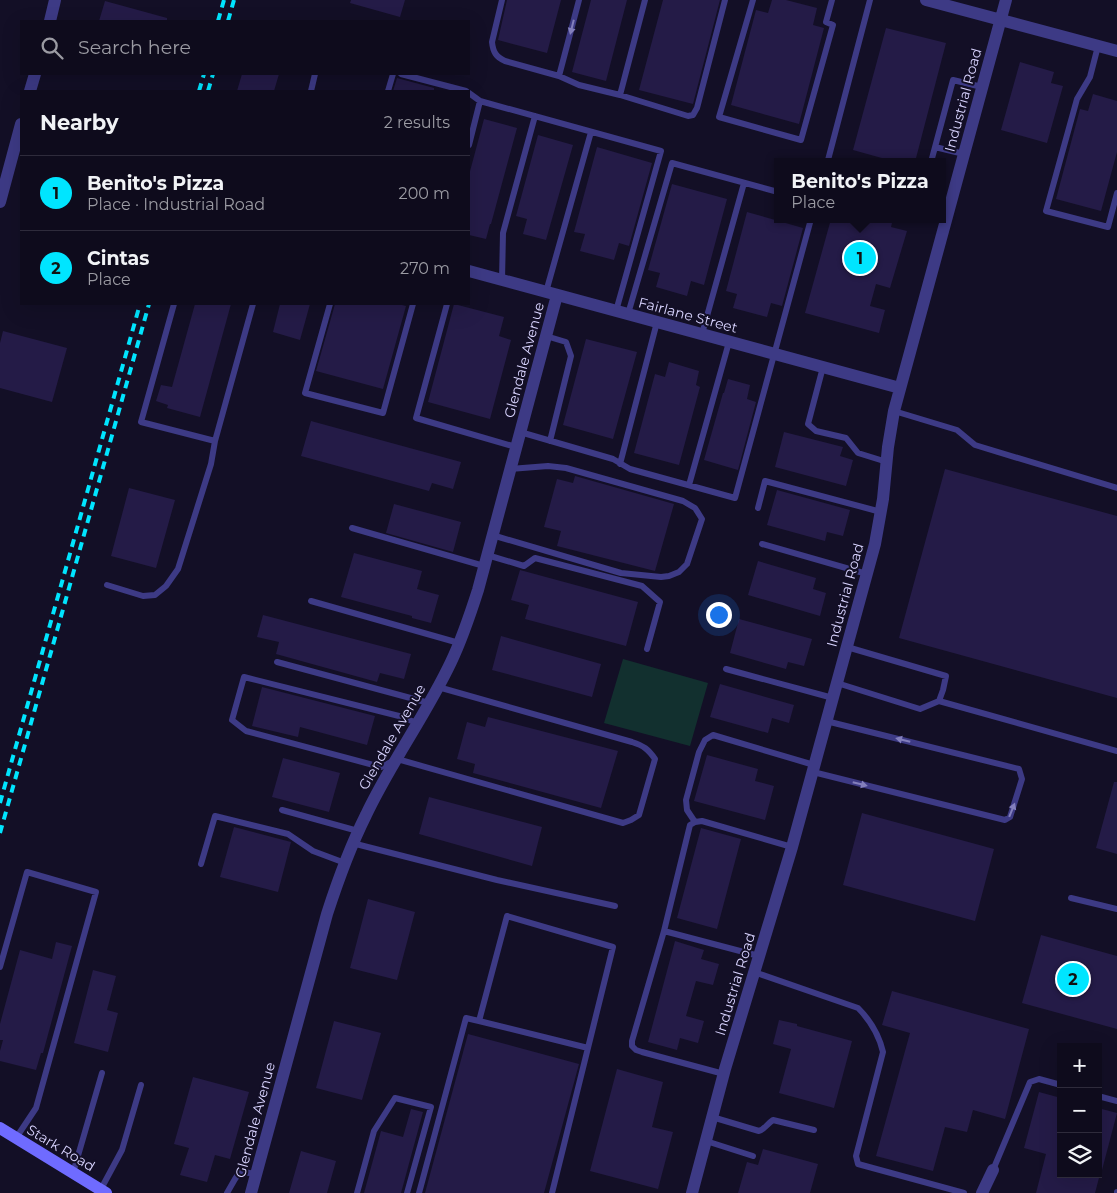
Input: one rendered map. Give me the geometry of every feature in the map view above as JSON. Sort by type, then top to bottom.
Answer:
[{"type":"street","points":[[50,20],[55,0]]},
{"type":"street","points":[[930,0],[1117,51]]},
{"type":"street","name":"Industrial Road","points":[[946,211],[964,154],[1006,0]]},
{"type":"street","points":[[30,90],[35,75]]},
{"type":"street","points":[[0,202],[20,128]]},
{"type":"street","name":"Industrial Road","points":[[692,1193],[724,1074],[814,768],[875,544],[894,411],[943,223]]},
{"type":"street","name":"Fairlane Street","points":[[470,271],[900,388]]},
{"type":"street","name":"Glendale Avenue","points":[[251,1193],[327,914],[344,863],[366,814],[438,687],[459,643],[478,590],[546,336],[552,294]]},
{"type":"street","name":"Stark Road","points":[[0,1128],[104,1191]]},
{"type":"street","points":[[982,1193],[992,1170]]},
{"type":"lane","points":[[502,0],[492,42],[494,53],[502,60],[559,76],[579,85],[691,116],[696,112],[725,0]]},
{"type":"lane","points":[[559,76],[579,0]]},
{"type":"lane","points":[[620,95],[645,0]]},
{"type":"lane","points":[[753,0],[719,117],[801,140],[833,25],[826,22],[832,0]]},
{"type":"lane","points":[[829,158],[870,0]]},
{"type":"lane","points":[[1098,46],[1090,77],[1077,99],[1046,211],[1117,229]]},
{"type":"lane","points":[[311,90],[315,75]]},
{"type":"lane","points":[[388,90],[393,75]]},
{"type":"lane","points":[[405,75],[460,90]]},
{"type":"lane","points":[[932,158],[953,80],[982,87]]},
{"type":"lane","points":[[470,94],[480,101],[661,151],[622,313]]},
{"type":"lane","points":[[470,141],[480,101]]},
{"type":"lane","points":[[502,280],[504,233],[535,116]]},
{"type":"lane","points":[[552,294],[591,132]]},
{"type":"lane","points":[[935,146],[964,154]]},
{"type":"lane","points":[[622,313],[672,163],[774,191]]},
{"type":"lane","points":[[702,334],[744,183]]},
{"type":"lane","points":[[1108,228],[1117,193]]},
{"type":"lane","points":[[520,432],[613,459],[630,469],[735,498],[809,223]]},
{"type":"lane","points":[[174,305],[141,422],[215,441]]},
{"type":"lane","points":[[107,585],[143,596],[155,595],[166,586],[178,569],[211,464],[215,441],[253,305]]},
{"type":"lane","points":[[330,305],[305,393],[383,413],[413,305]]},
{"type":"lane","points":[[447,305],[416,418],[516,447]]},
{"type":"lane","points":[[620,464],[657,322]]},
{"type":"lane","points":[[546,336],[566,342],[571,356],[550,441]]},
{"type":"lane","points":[[689,485],[729,342]]},
{"type":"lane","points":[[823,367],[808,424],[816,430],[846,438],[858,453],[886,462]]},
{"type":"lane","points":[[894,411],[957,430],[975,445],[1117,488]]},
{"type":"lane","points":[[492,536],[621,572],[661,577],[679,572],[687,564],[702,519],[695,508],[682,501],[566,468],[548,466],[510,469]]},
{"type":"lane","points":[[758,508],[765,481],[881,512]]},
{"type":"lane","points":[[352,528],[486,561],[524,566],[534,558],[642,586],[660,602],[647,649]]},
{"type":"lane","points":[[762,544],[867,574]]},
{"type":"lane","points":[[310,601],[459,643]]},
{"type":"lane","points":[[847,646],[946,676],[939,701]]},
{"type":"lane","points":[[278,662],[429,703]]},
{"type":"lane","points":[[726,669],[833,698]]},
{"type":"lane","points":[[417,723],[399,716],[244,677],[232,720],[246,731],[380,766],[397,759],[623,823],[639,815],[655,759],[644,746],[438,687]]},
{"type":"lane","points":[[837,684],[920,708],[939,701],[1117,751]]},
{"type":"lane","points":[[695,822],[687,810],[686,800],[699,752],[705,740],[713,735],[814,768],[1005,820],[1010,817],[1022,779],[1019,769],[826,721]]},
{"type":"lane","points":[[282,810],[358,831]]},
{"type":"lane","points":[[201,864],[215,816],[288,834],[313,851],[344,863]]},
{"type":"lane","points":[[724,1074],[642,1052],[632,1046],[664,931],[690,825],[702,821],[792,846]]},
{"type":"lane","points":[[352,843],[497,880],[615,906]]},
{"type":"lane","points":[[0,967],[27,872],[96,892],[36,1108],[16,1138]]},
{"type":"lane","points":[[1072,898],[1117,909]]},
{"type":"lane","points":[[479,1021],[507,916],[613,947],[552,1193]]},
{"type":"lane","points":[[664,931],[759,956]]},
{"type":"lane","points":[[754,972],[858,1008],[868,1018],[881,1045],[882,1052],[856,1156],[858,1164],[964,1193]]},
{"type":"lane","points":[[419,1193],[466,1018],[588,1048]]},
{"type":"lane","points":[[73,1173],[102,1074]]},
{"type":"lane","points":[[992,1170],[1030,1082],[1039,1079],[1057,1084]]},
{"type":"lane","points":[[104,1191],[122,1150],[141,1085]]},
{"type":"lane","points":[[1102,1097],[1117,1101]]},
{"type":"lane","points":[[357,1193],[374,1131],[395,1098],[431,1107],[407,1193]]},
{"type":"lane","points":[[712,1117],[759,1131],[764,1129],[773,1120],[814,1130]]},
{"type":"lane","points":[[706,1141],[753,1156]]},
{"type":"lane","points":[[227,1193],[242,1172],[256,1174]]},
{"type":"green space","points":[[623,659],[708,683],[690,746],[604,723]]},
{"type":"building","points":[[351,0],[405,0],[400,17],[350,3]]},
{"type":"building","points":[[507,0],[561,0],[547,53],[498,40]]},
{"type":"building","points":[[591,0],[627,0],[606,81],[572,72]]},
{"type":"building","points":[[663,0],[720,0],[693,104],[639,90]]},
{"type":"building","points":[[772,0],[786,0],[817,8],[813,25],[824,28],[799,124],[731,105],[756,10],[768,13]]},
{"type":"building","points":[[105,1],[167,18],[167,20],[99,20]]},
{"type":"building","points":[[886,28],[946,43],[916,158],[882,158],[853,150]]},
{"type":"building","points":[[1020,62],[1054,72],[1051,83],[1063,86],[1047,143],[1001,130]]},
{"type":"building","points":[[242,75],[279,75],[274,90],[237,90]]},
{"type":"building","points":[[397,78],[434,88],[434,90],[393,90]]},
{"type":"building","points":[[1093,94],[1117,101],[1117,152],[1101,211],[1056,199],[1080,109],[1088,111]]},
{"type":"building","points":[[484,119],[517,128],[486,239],[470,235],[470,171]]},
{"type":"building","points":[[538,135],[573,145],[546,240],[523,234],[527,219],[516,216]]},
{"type":"building","points":[[597,147],[652,163],[629,246],[619,243],[614,260],[580,251],[585,234],[574,232]]},
{"type":"building","points":[[672,184],[727,199],[704,285],[691,281],[687,296],[656,287],[660,273],[648,270]]},
{"type":"building","points":[[747,212],[774,220],[774,223],[786,223],[803,228],[782,306],[771,303],[767,317],[733,308],[737,294],[726,291]]},
{"type":"building","points":[[830,223],[892,223],[891,227],[907,231],[890,288],[876,284],[870,306],[885,310],[879,333],[805,313]]},
{"type":"building","points":[[195,305],[231,305],[200,417],[167,408],[168,405],[156,401],[161,385],[172,387]]},
{"type":"building","points":[[280,305],[310,305],[300,340],[273,332]]},
{"type":"building","points":[[335,305],[406,306],[383,389],[316,371]]},
{"type":"building","points":[[454,305],[504,317],[499,336],[511,340],[490,419],[428,402]]},
{"type":"building","points":[[3,331],[67,348],[52,402],[0,388],[0,343]]},
{"type":"building","points":[[586,339],[637,352],[613,439],[563,425]]},
{"type":"building","points":[[669,362],[699,371],[696,385],[700,387],[679,465],[634,453],[655,374],[665,377]]},
{"type":"building","points":[[728,379],[750,385],[747,399],[756,402],[738,470],[704,460]]},
{"type":"building","points":[[311,421],[461,462],[453,489],[432,483],[429,491],[301,456]]},
{"type":"building","points":[[784,432],[843,447],[840,456],[853,460],[846,486],[775,467]]},
{"type":"building","points":[[945,469],[1117,516],[1117,698],[899,638]]},
{"type":"building","points":[[575,476],[674,504],[655,571],[557,546],[561,531],[544,527],[557,479],[573,483]]},
{"type":"building","points":[[129,488],[175,500],[156,568],[111,556]]},
{"type":"building","points":[[777,490],[850,510],[843,536],[827,532],[825,541],[767,525]]},
{"type":"building","points":[[394,504],[461,522],[453,552],[386,533]]},
{"type":"building","points":[[354,553],[422,571],[417,589],[439,595],[431,623],[341,597]]},
{"type":"building","points":[[758,561],[816,578],[813,589],[826,593],[820,616],[748,595]]},
{"type":"building","points":[[520,570],[638,602],[626,646],[525,619],[529,605],[511,600]]},
{"type":"building","points":[[263,615],[411,654],[404,679],[380,673],[377,682],[276,654],[279,642],[257,637]]},
{"type":"building","points":[[739,619],[812,639],[804,666],[788,662],[786,669],[730,653]]},
{"type":"building","points":[[501,636],[601,664],[592,697],[492,670]]},
{"type":"building","points":[[720,684],[794,705],[789,723],[772,718],[768,733],[710,717]]},
{"type":"building","points":[[262,687],[375,716],[367,745],[300,727],[298,737],[252,726]]},
{"type":"building","points":[[488,717],[618,751],[601,808],[473,773],[475,764],[457,759],[467,722],[485,727]]},
{"type":"building","points":[[707,755],[758,769],[755,781],[774,786],[765,820],[694,801]]},
{"type":"building","points":[[283,758],[340,773],[329,812],[272,797]]},
{"type":"building","points":[[1114,782],[1117,782],[1117,854],[1096,848]]},
{"type":"building","points":[[429,797],[542,827],[532,866],[419,834]]},
{"type":"building","points":[[862,813],[994,849],[975,921],[843,885]]},
{"type":"building","points":[[234,827],[291,842],[278,892],[220,877]]},
{"type":"building","points":[[701,828],[741,839],[717,929],[677,918]]},
{"type":"building","points":[[368,899],[415,912],[397,980],[350,968]]},
{"type":"building","points":[[1041,935],[1117,956],[1117,1029],[1022,1003]]},
{"type":"building","points":[[675,941],[704,950],[701,959],[719,964],[713,985],[696,981],[686,1016],[704,1021],[698,1043],[680,1038],[677,1050],[648,1042]]},
{"type":"building","points":[[56,942],[72,946],[43,1053],[41,1053],[36,1070],[0,1061],[3,1040],[0,1040],[0,1024],[20,950],[52,959]]},
{"type":"building","points":[[93,970],[116,976],[107,1010],[118,1013],[108,1052],[74,1043]]},
{"type":"building","points":[[892,991],[1029,1029],[1005,1119],[973,1110],[967,1132],[945,1127],[933,1171],[876,1156],[910,1033],[882,1025]]},
{"type":"building","points":[[779,1020],[852,1041],[834,1108],[779,1093],[791,1049],[773,1044]]},
{"type":"building","points":[[334,1021],[381,1033],[362,1100],[316,1088]]},
{"type":"building","points":[[468,1034],[579,1064],[544,1193],[425,1193]]},
{"type":"building","points":[[617,1069],[663,1082],[652,1127],[673,1132],[658,1189],[590,1171]]},
{"type":"building","points":[[193,1077],[249,1092],[230,1159],[215,1155],[207,1182],[180,1175],[189,1148],[174,1144]]},
{"type":"building","points":[[1039,1092],[1057,1097],[1057,1178],[1099,1178],[1095,1193],[1036,1193],[1046,1154],[1024,1148]]},
{"type":"building","points":[[411,1109],[423,1112],[401,1193],[364,1193],[381,1131],[403,1137]]},
{"type":"building","points":[[1102,1109],[1117,1113],[1102,1170]]},
{"type":"building","points":[[763,1149],[818,1164],[810,1193],[738,1193],[747,1162],[758,1165]]},
{"type":"building","points":[[301,1151],[336,1161],[327,1193],[289,1193]]},
{"type":"railway","points":[[218,20],[224,0]]},
{"type":"railway","points":[[228,20],[234,0]]},
{"type":"railway","points":[[199,90],[204,75]]},
{"type":"railway","points":[[208,90],[213,75]]},
{"type":"railway","points":[[0,803],[140,305]]},
{"type":"railway","points":[[0,833],[149,305]]},
{"type":"place","name":"Benito's Pizza","points":[[860,258]]},
{"type":"place","name":"Cintas","points":[[1073,979]]}]
